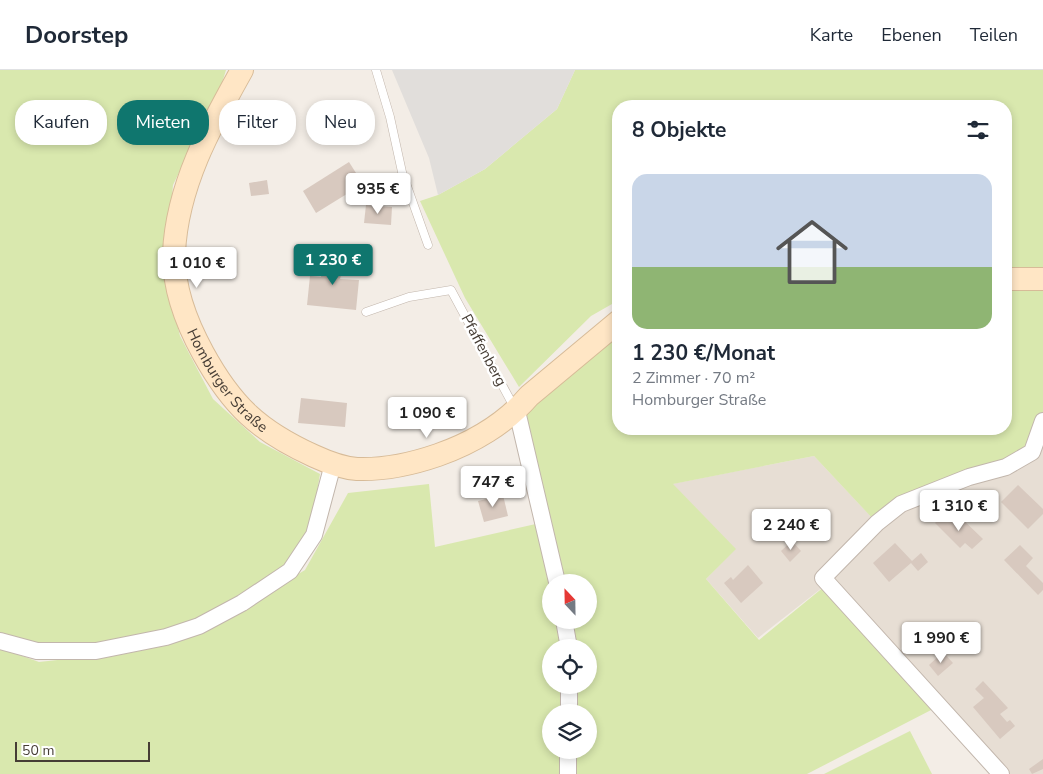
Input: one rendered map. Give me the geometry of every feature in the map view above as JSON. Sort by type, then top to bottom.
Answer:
[{"type":"main road","name":"Homburger Straße","points":[[242,70],[217,114],[193,169],[180,207],[174,254],[180,305],[216,378],[240,409],[282,441],[334,464],[356,469],[408,465],[462,446],[516,410],[529,396],[612,327]]},
{"type":"main road","points":[[1012,279],[1043,279]]},
{"type":"street","points":[[516,410],[554,574]]},
{"type":"street","points":[[1001,774],[823,578],[877,523],[901,504],[969,477],[1006,467],[1032,452],[1043,421]]},
{"type":"street","points":[[0,641],[37,652],[96,651],[199,626],[242,603],[290,570],[314,535],[334,464]]},
{"type":"street","points":[[568,759],[568,774]]},
{"type":"lane","points":[[376,70],[390,117],[402,172],[428,245]]},
{"type":"lane","name":"Pfaffenberg","points":[[366,312],[409,297],[451,290],[516,410]]},
{"type":"shaded area","points":[[392,70],[575,70],[557,109],[485,169],[438,195],[429,158]]},
{"type":"shaded area","points":[[1043,445],[1043,774],[1006,774],[832,580],[758,638],[706,579],[735,549],[672,484],[814,456],[877,523]]},
{"type":"green space","points":[[0,70],[226,70],[209,110],[209,100],[117,100],[117,145],[192,145],[173,185],[165,274],[180,336],[213,399],[260,442],[320,474],[311,529],[286,569],[196,623],[104,647],[39,647],[0,636]]},
{"type":"green space","points":[[575,70],[1043,70],[1043,269],[1012,269],[1012,100],[612,100],[612,304],[591,316],[519,387],[465,298],[420,201],[438,195],[485,169],[557,109]]},
{"type":"green space","points":[[1043,288],[1043,414],[1029,450],[874,520],[814,456],[673,484],[736,549],[706,579],[759,640],[825,586],[935,708],[807,774],[0,774],[0,648],[39,662],[103,655],[201,632],[305,570],[348,493],[429,484],[435,547],[549,521],[525,415],[612,335],[612,435],[1012,435],[1012,289]]},
{"type":"green space","points":[[910,731],[932,774],[824,774]]},
{"type":"building","points":[[349,162],[363,184],[316,213],[303,191]]},
{"type":"building","points":[[267,180],[269,194],[251,196],[249,183]]},
{"type":"building","points":[[366,205],[392,207],[391,225],[364,223]]},
{"type":"building","points":[[323,255],[346,258],[344,276],[341,275],[340,279],[359,280],[356,310],[307,305],[310,276],[321,277]]},
{"type":"building","points":[[301,398],[347,403],[345,427],[298,423]]},
{"type":"building","points":[[1018,485],[1043,509],[1043,514],[1028,529],[1001,502]]},
{"type":"building","points":[[503,495],[508,516],[484,522],[478,501]]},
{"type":"building","points":[[943,515],[950,522],[958,515],[983,539],[972,549],[965,543],[960,548],[935,523]]},
{"type":"building","points":[[792,541],[801,551],[790,562],[781,551]]},
{"type":"building","points":[[895,543],[912,561],[921,553],[928,562],[918,571],[911,563],[889,582],[873,563]]},
{"type":"building","points":[[1020,545],[1033,558],[1026,566],[1043,583],[1043,590],[1038,595],[1004,560]]},
{"type":"building","points":[[748,565],[763,583],[741,603],[724,583],[731,577],[733,580]]},
{"type":"building","points":[[943,652],[953,663],[938,676],[929,665]]},
{"type":"building","points":[[983,681],[1008,708],[1000,714],[1007,722],[1010,720],[1015,726],[1000,739],[973,707],[984,698],[975,689]]},
{"type":"building","points":[[1043,759],[1043,769],[1032,774],[1029,769]]}]
